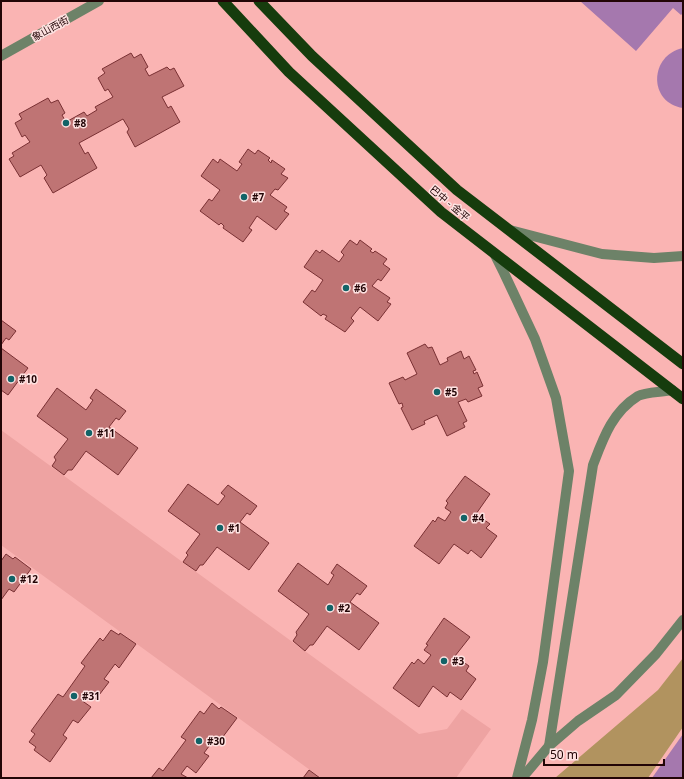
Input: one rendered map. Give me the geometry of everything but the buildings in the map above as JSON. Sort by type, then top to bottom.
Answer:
[{"type":"highway","name":"巴中 - 金平","points":[[223,1],[301,82],[441,212],[683,399]]},
{"type":"highway","name":"巴中 - 金平","points":[[259,1],[312,56],[457,190],[683,364]]},
{"type":"street","name":"象山西街","points":[[1,56],[100,1]]},
{"type":"street","points":[[509,230],[602,254],[654,258],[683,256]]},
{"type":"street","points":[[494,253],[534,339],[556,398],[569,471],[543,662],[532,720],[517,778]]},
{"type":"street","points":[[549,746],[593,465],[606,431],[620,411],[639,395],[672,390]]},
{"type":"street","points":[[522,778],[549,746],[578,721],[616,695],[656,654],[683,620]]},
{"type":"shaded area","points":[[580,1],[683,1],[683,13],[681,15],[673,8],[636,51]]},
{"type":"shaded area","points":[[683,48],[683,108],[672,104],[663,98],[657,79],[659,69],[664,60],[672,52]]},
{"type":"shaded area","points":[[1,430],[419,734],[447,729],[462,709],[491,729],[456,778],[321,778],[1,545]]},
{"type":"shaded area","points":[[683,658],[683,727],[648,778],[555,778],[658,690]]},
{"type":"shaded area","points":[[683,734],[683,778],[652,778]]},
{"type":"place","name":"#8","points":[[66,123]]},
{"type":"place","name":"#7","points":[[244,197]]},
{"type":"place","name":"#6","points":[[346,288]]},
{"type":"place","name":"#10","points":[[11,379]]},
{"type":"place","name":"#5","points":[[437,392]]},
{"type":"place","name":"#11","points":[[89,433]]},
{"type":"place","name":"#4","points":[[464,518]]},
{"type":"place","name":"#1","points":[[220,528]]},
{"type":"place","name":"#12","points":[[12,579]]},
{"type":"place","name":"#2","points":[[330,608]]},
{"type":"place","name":"#3","points":[[444,661]]},
{"type":"place","name":"#31","points":[[74,696]]},
{"type":"place","name":"#30","points":[[199,741]]}]
